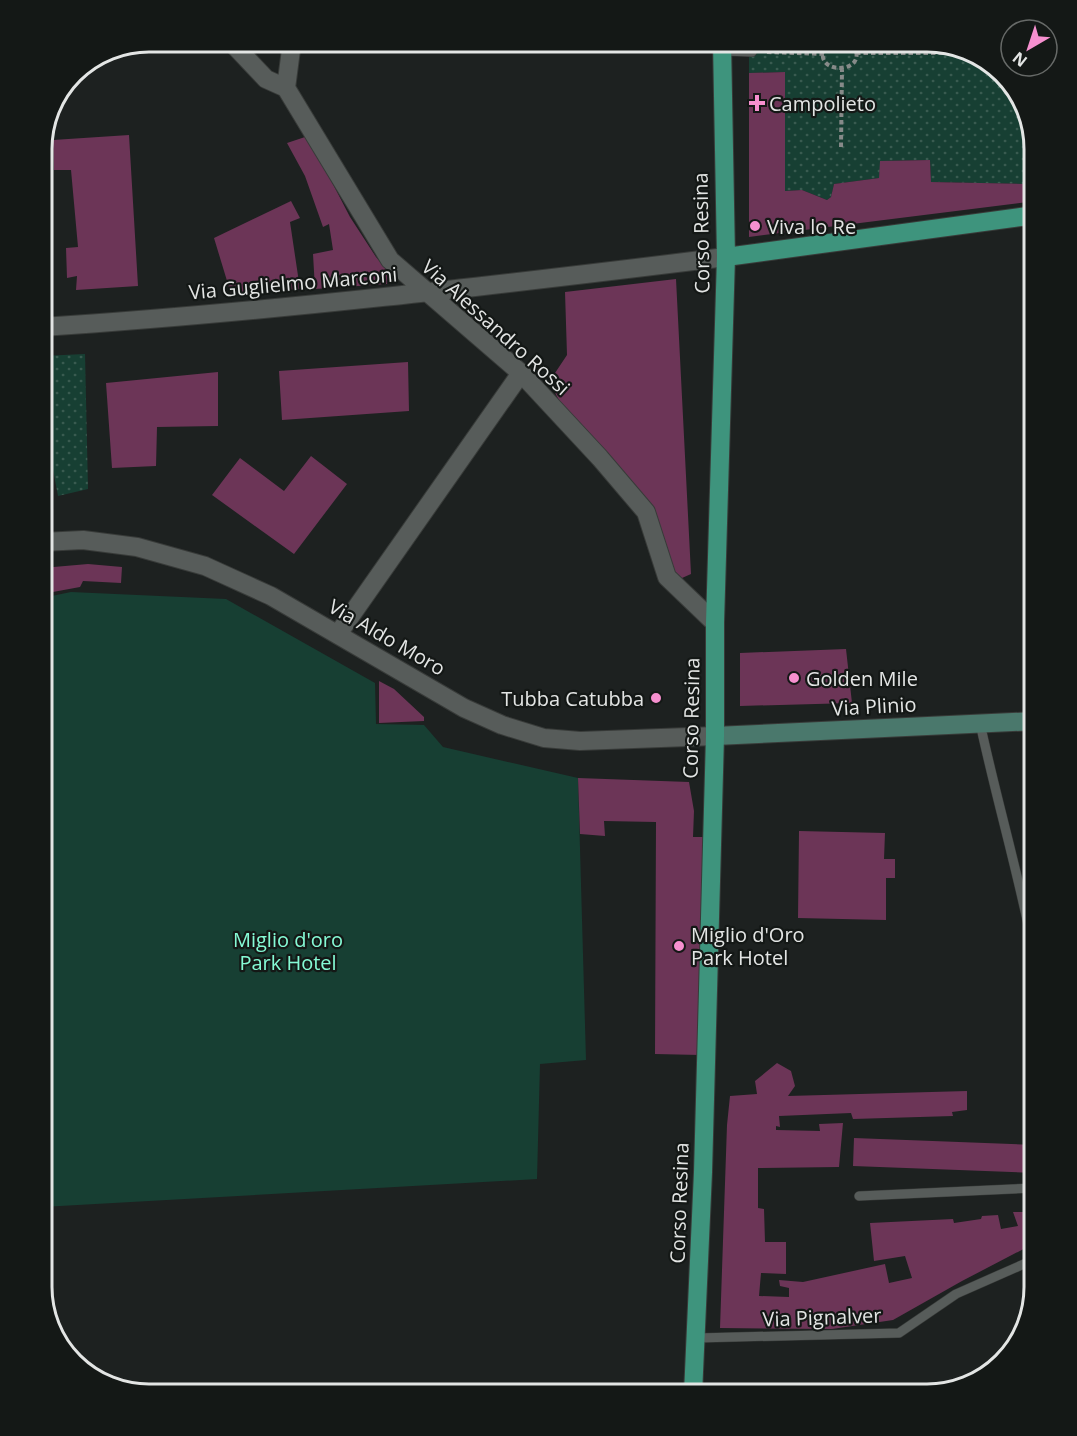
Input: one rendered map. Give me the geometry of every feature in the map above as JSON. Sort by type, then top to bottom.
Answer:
[{"type":"main road","name":"Corso Resina","points":[[690,1384],[697,1338],[715,736],[715,623],[726,256],[722,53]]},
{"type":"main road","points":[[726,256],[1024,216]]},
{"type":"street","points":[[241,52],[266,78],[286,88],[291,52]]},
{"type":"street","name":"Via Alessandro Rossi","points":[[286,88],[390,260],[520,374],[600,458],[645,512],[667,576],[715,623]]},
{"type":"street","name":"Via Guglielmo Marconi","points":[[53,326],[426,293],[726,256]]},
{"type":"street","points":[[338,634],[520,374]]},
{"type":"street","name":"Via Aldo Moro","points":[[53,541],[84,540],[137,547],[205,566],[271,596],[464,708],[502,725],[543,738],[580,741],[715,736]]},
{"type":"street","name":"Via Plinio","points":[[715,736],[1024,721]]},
{"type":"lane","points":[[980,723],[996,798],[1024,901]]},
{"type":"lane","points":[[859,1196],[1024,1188]]},
{"type":"lane","name":"Via Pignalver","points":[[697,1338],[899,1333],[956,1294],[1024,1264]]},
{"type":"path","points":[[781,53],[824,54],[828,64],[842,69],[851,65],[856,53],[934,53]]},
{"type":"path","points":[[841,147],[842,69]]},
{"type":"green space","points":[[749,53],[934,53],[959,58],[976,66],[996,81],[1014,107],[1023,132],[1024,184],[931,182],[930,160],[881,161],[879,178],[834,184],[831,197],[827,200],[802,190],[785,191],[785,72],[749,73]]},
{"type":"green space","points":[[85,354],[88,489],[58,496],[53,468],[53,355]]},
{"type":"green space","name":"Miglio d'oro Park Hotel","points":[[71,592],[226,599],[375,683],[376,724],[424,725],[443,747],[578,778],[586,1060],[540,1064],[537,1179],[52,1206],[53,596]]},
{"type":"building","points":[[785,72],[785,191],[802,190],[827,200],[831,197],[834,184],[879,178],[880,161],[930,160],[931,182],[1024,184],[1024,202],[749,237],[749,73]]},
{"type":"building","points":[[129,135],[138,286],[76,290],[77,276],[67,278],[66,248],[78,247],[71,170],[54,170],[53,140]]},
{"type":"building","points":[[308,136],[350,217],[388,271],[387,284],[315,289],[313,254],[333,250],[329,224],[323,227],[305,176],[287,143]]},
{"type":"building","points":[[291,201],[300,218],[290,222],[300,289],[231,294],[214,238]]},
{"type":"building","points":[[676,279],[691,574],[682,578],[672,571],[653,513],[561,404],[552,387],[555,373],[567,355],[565,292]]},
{"type":"building","points":[[408,362],[409,411],[282,420],[279,371]]},
{"type":"building","points":[[218,372],[218,426],[157,427],[156,466],[112,468],[106,383]]},
{"type":"building","points":[[311,456],[347,484],[294,554],[212,495],[240,458],[284,491]]},
{"type":"building","points":[[88,564],[122,567],[121,583],[83,581],[80,587],[53,592],[53,567]]},
{"type":"building","name":"Golden Mile","points":[[846,649],[852,703],[740,706],[740,653]]},
{"type":"building","points":[[379,681],[394,689],[424,717],[424,721],[379,723]]},
{"type":"building","name":"Miglio d'Oro Park Hotel","points":[[578,778],[689,782],[694,811],[693,837],[705,837],[700,1055],[655,1054],[656,822],[604,821],[605,836],[580,834]]},
{"type":"building","points":[[799,831],[885,833],[884,859],[895,859],[895,878],[886,878],[886,920],[798,918]]},
{"type":"building","points":[[777,1063],[791,1071],[795,1086],[788,1096],[967,1091],[967,1110],[952,1112],[953,1116],[853,1119],[851,1113],[779,1116],[780,1127],[776,1126],[776,1130],[820,1131],[819,1124],[843,1123],[839,1167],[758,1168],[758,1208],[764,1209],[765,1242],[786,1242],[786,1274],[761,1273],[759,1296],[789,1297],[789,1288],[780,1286],[779,1280],[803,1282],[885,1264],[889,1283],[912,1278],[905,1256],[874,1261],[870,1223],[953,1219],[954,1223],[981,1219],[982,1216],[998,1215],[1001,1229],[1018,1226],[1013,1212],[1024,1212],[1024,1249],[893,1320],[832,1329],[720,1328],[730,1096],[757,1094],[755,1081]]},
{"type":"building","points":[[854,1138],[1024,1145],[1024,1173],[853,1166]]},
{"type":"place","name":"Campolieto","points":[[757,103]]},
{"type":"place","name":"Viva lo Re","points":[[755,226]]},
{"type":"place","name":"Golden Mile","points":[[794,678]]},
{"type":"place","name":"Tubba Catubba","points":[[656,698]]},
{"type":"place","name":"Miglio d'Oro Park Hotel","points":[[679,946]]}]
